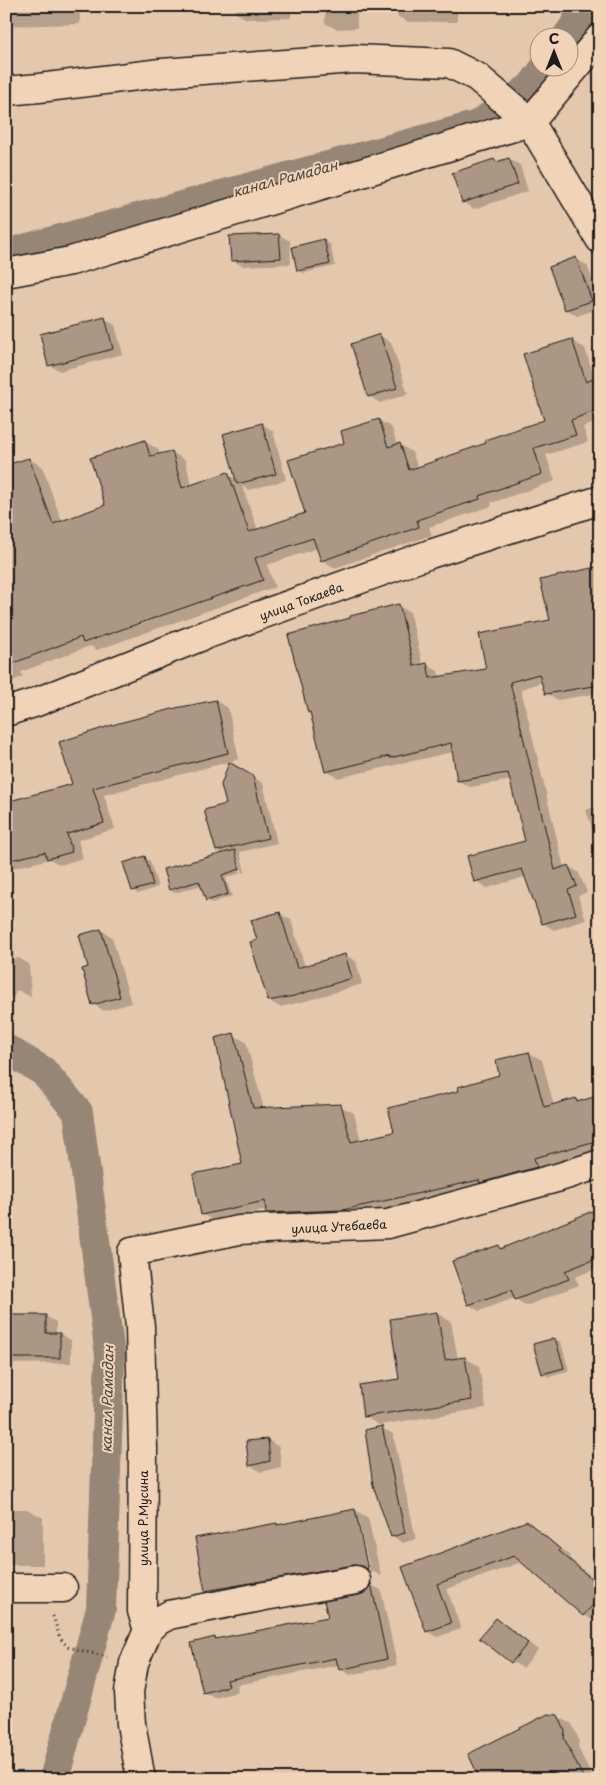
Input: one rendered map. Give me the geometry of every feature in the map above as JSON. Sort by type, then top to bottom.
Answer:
[{"type":"street","points":[[6,273],[71,260],[530,122],[600,38]]},
{"type":"street","points":[[6,91],[161,73],[354,59],[449,63],[477,77],[530,122],[600,239]]},
{"type":"street","name":"улица Токаева","points":[[6,712],[34,703],[205,635],[430,554],[600,500]]},
{"type":"street","name":"улица Утебаева","points":[[132,1252],[239,1230],[388,1224],[560,1177],[600,1164]]},
{"type":"street","name":"улица Р.Мусина","points":[[132,1252],[140,1326],[144,1449],[142,1611],[148,1630]]},
{"type":"street","points":[[141,1779],[130,1724],[129,1692],[134,1663],[148,1630],[158,1621],[169,1615],[356,1580]]},
{"type":"street","points":[[6,1588],[52,1588]]},
{"type":"path","points":[[52,1588],[51,1610],[60,1638],[68,1648],[111,1658]]},
{"type":"building","points":[[509,158],[518,184],[462,203],[452,173],[494,159],[496,162]]},
{"type":"building","points":[[279,234],[281,258],[231,261],[229,236]]},
{"type":"building","points":[[324,239],[330,264],[297,271],[292,247]]},
{"type":"building","points":[[576,257],[592,301],[565,310],[549,267]]},
{"type":"building","points":[[105,317],[113,349],[48,366],[40,334]]},
{"type":"building","points":[[380,334],[397,388],[368,397],[351,344]]},
{"type":"building","points":[[572,339],[586,382],[600,376],[600,409],[571,420],[576,435],[534,448],[542,474],[479,496],[480,499],[417,520],[419,527],[321,561],[313,538],[255,558],[263,580],[83,643],[81,637],[6,666],[6,465],[29,458],[53,524],[105,505],[90,458],[145,440],[150,456],[172,451],[182,488],[228,472],[249,532],[305,513],[288,460],[344,443],[341,431],[379,419],[388,447],[400,443],[409,470],[486,443],[485,440],[544,420],[523,354]]},
{"type":"building","points":[[262,423],[276,474],[237,484],[223,434]]},
{"type":"building","points":[[600,566],[600,685],[545,694],[539,674],[510,682],[555,870],[568,865],[577,886],[568,890],[576,914],[542,924],[522,869],[474,882],[467,856],[525,841],[508,773],[457,781],[451,743],[325,772],[288,635],[350,618],[350,616],[399,604],[414,666],[427,663],[430,678],[486,669],[479,634],[550,620],[540,580]]},
{"type":"building","points":[[216,700],[228,753],[93,788],[104,823],[67,834],[72,852],[47,859],[45,852],[6,861],[6,802],[72,784],[59,742],[119,723]]},
{"type":"building","points":[[229,762],[253,776],[268,838],[216,851],[204,810],[226,804],[221,785]]},
{"type":"building","points":[[235,850],[240,869],[222,875],[228,894],[206,901],[199,881],[169,890],[163,869]]},
{"type":"building","points":[[145,856],[153,885],[132,891],[123,863]]},
{"type":"building","points":[[280,912],[297,968],[345,954],[352,978],[294,996],[268,1001],[250,942],[257,940],[251,920]]},
{"type":"building","points":[[101,929],[120,997],[92,1005],[82,969],[88,967],[79,935]]},
{"type":"building","points":[[234,1033],[253,1108],[341,1104],[351,1142],[394,1132],[388,1108],[459,1091],[458,1087],[499,1075],[496,1060],[529,1052],[544,1107],[576,1098],[577,1102],[600,1095],[600,1140],[534,1158],[537,1167],[480,1183],[479,1180],[343,1210],[266,1213],[265,1201],[201,1215],[193,1174],[242,1164],[215,1038]]},
{"type":"building","points":[[600,1208],[600,1257],[565,1271],[569,1279],[515,1300],[511,1290],[468,1305],[452,1261],[499,1245],[500,1249]]},
{"type":"building","points":[[437,1312],[445,1360],[465,1357],[472,1400],[363,1417],[359,1385],[399,1379],[390,1319]]},
{"type":"building","points":[[6,1315],[46,1315],[46,1333],[60,1333],[60,1358],[6,1358]]},
{"type":"building","points":[[555,1338],[564,1368],[542,1374],[533,1344]]},
{"type":"building","points":[[382,1426],[405,1533],[391,1537],[373,1485],[365,1430]]},
{"type":"building","points":[[268,1439],[270,1461],[249,1466],[246,1441]]},
{"type":"building","points":[[355,1509],[368,1570],[362,1566],[353,1565],[205,1591],[195,1538],[277,1523],[277,1525]]},
{"type":"building","points":[[527,1521],[600,1586],[600,1597],[583,1616],[514,1556],[437,1584],[451,1623],[426,1632],[402,1567]]},
{"type":"building","points":[[371,1583],[387,1659],[339,1670],[336,1658],[227,1680],[229,1686],[203,1693],[191,1643],[328,1617],[324,1601],[359,1595],[366,1592]]},
{"type":"building","points":[[496,1618],[528,1643],[511,1663],[479,1638]]},
{"type":"building","points":[[548,1714],[558,1715],[565,1731],[564,1738],[584,1779],[480,1779],[468,1754]]},
{"type":"waterway","name":"канал Рамадан","points":[[573,28],[579,20],[578,6]]},
{"type":"waterway","name":"канал Рамадан","points":[[6,254],[478,125],[531,87],[538,78]]},
{"type":"waterway","name":"канал Рамадан","points":[[6,1049],[43,1071],[78,1112],[110,1355],[101,1609],[54,1779]]}]
